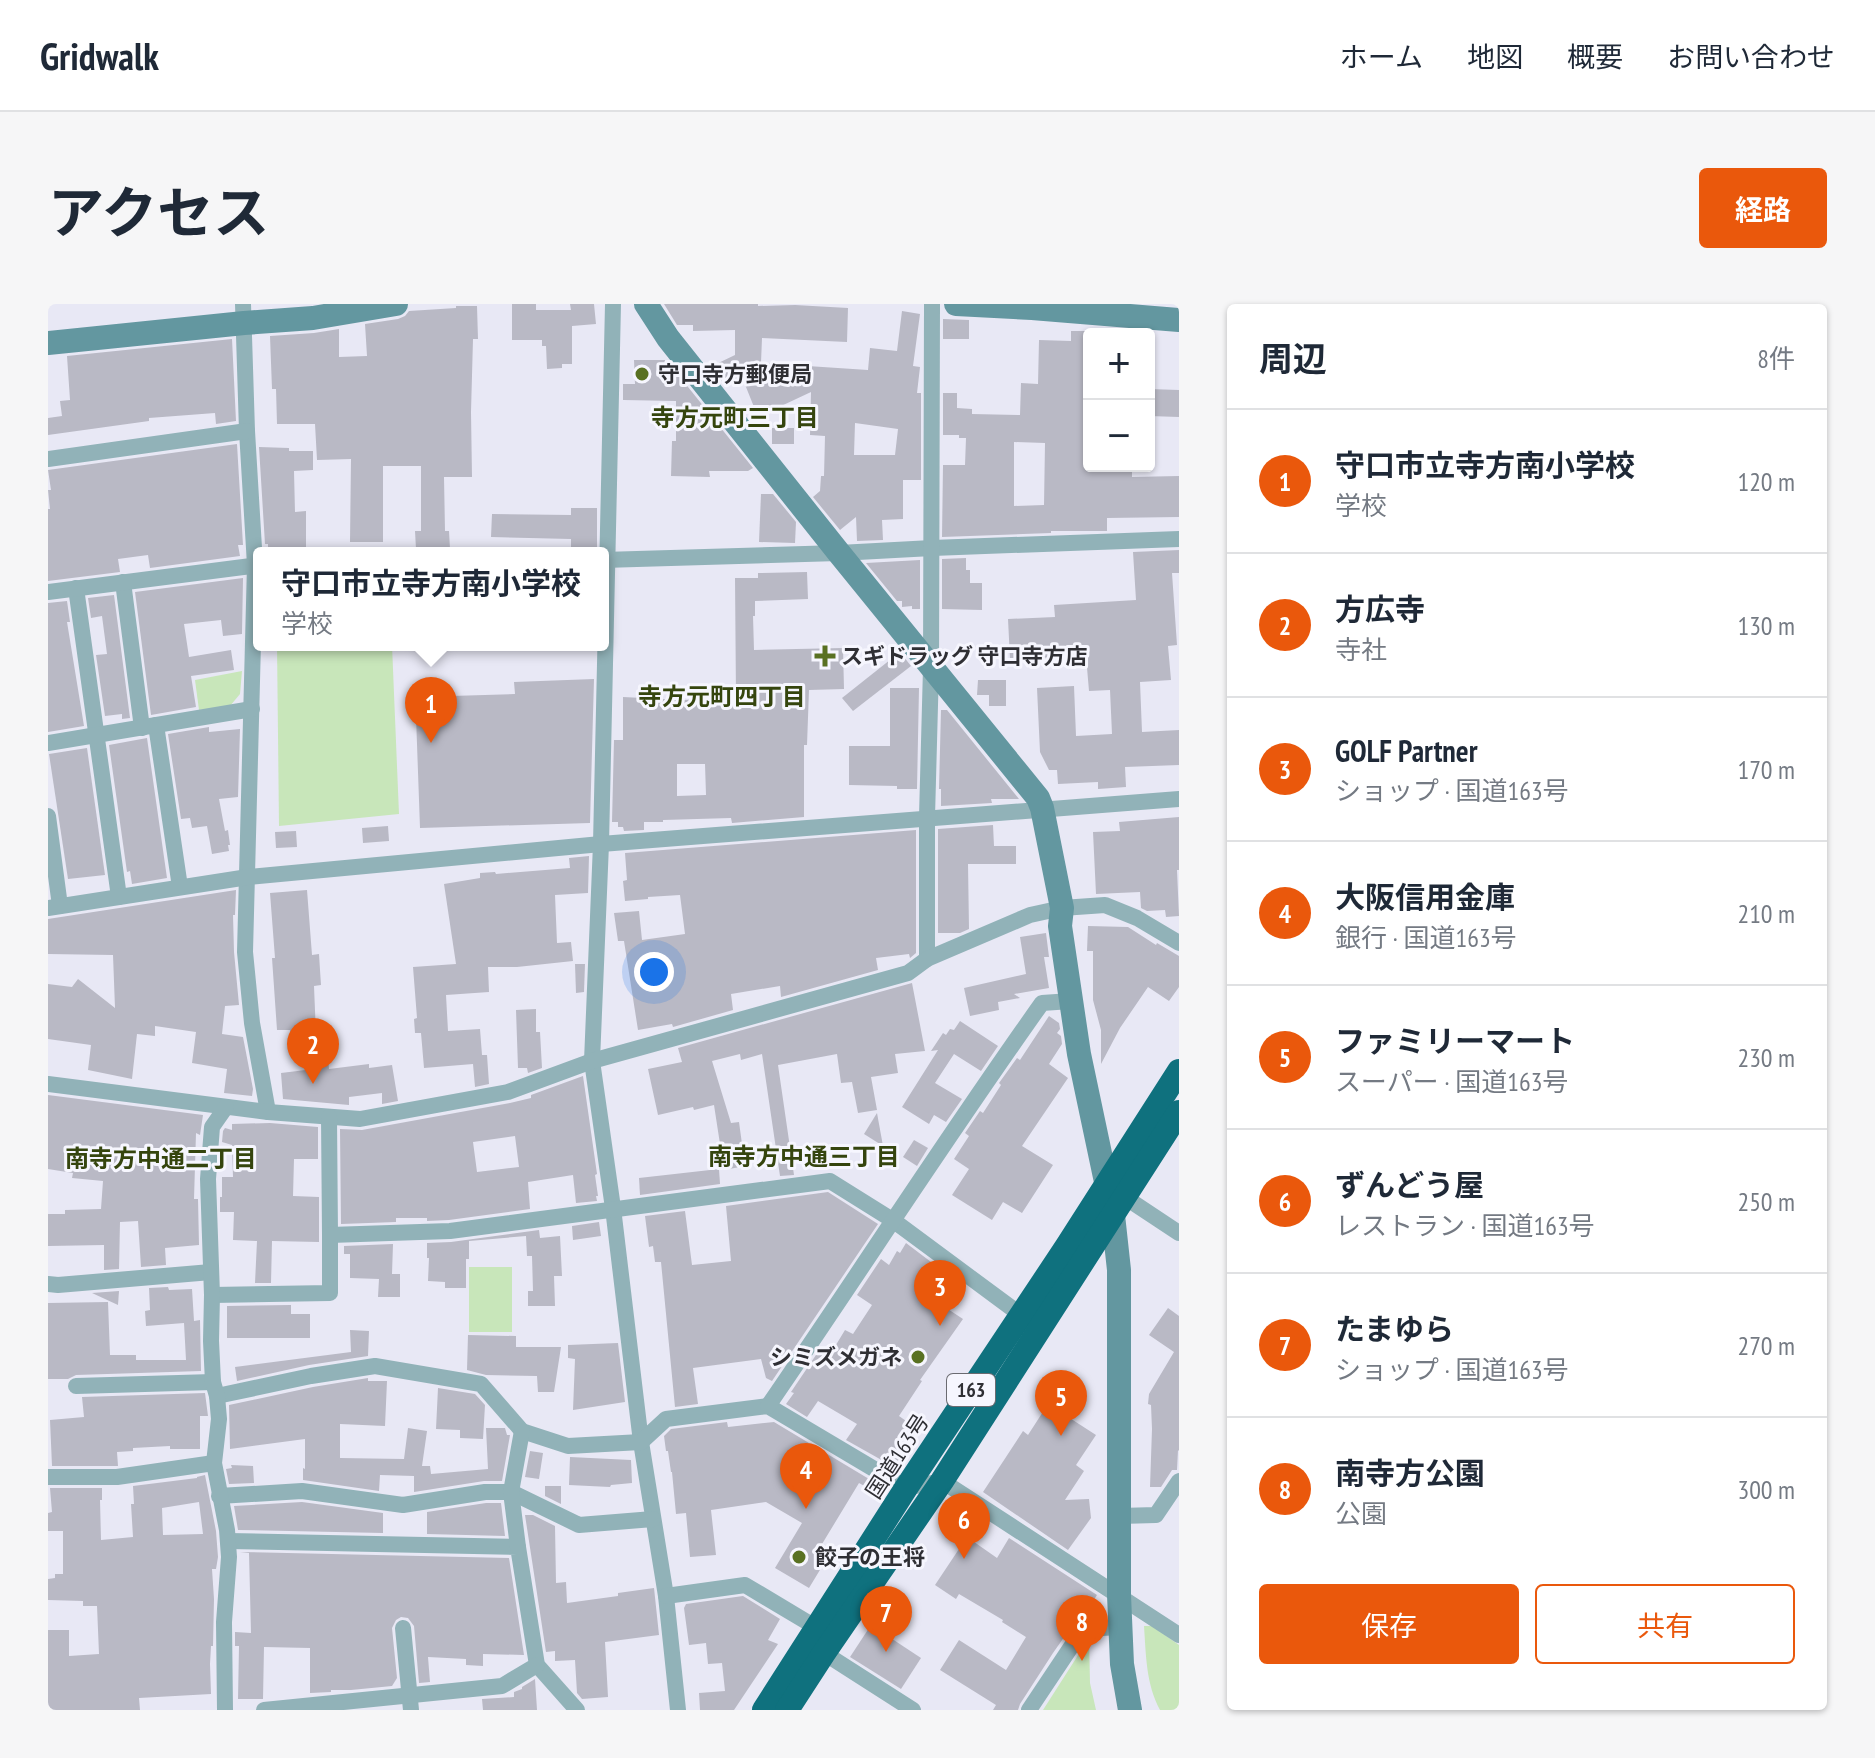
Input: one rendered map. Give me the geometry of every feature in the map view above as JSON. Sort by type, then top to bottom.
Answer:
[{"type":"highway","name":"国道163号","points":[[787,1710],[942,1481],[1115,1199],[1179,1071]]},
{"type":"highway","name":"国道163号","points":[[764,1710],[1021,1315],[1115,1199],[1179,1112]]},
{"type":"street","points":[[48,343],[243,313],[313,318],[396,304]]},
{"type":"street","points":[[606,547],[613,304]]},
{"type":"street","points":[[646,304],[668,338],[1038,798],[1042,808],[1062,908],[1060,926],[1079,1054],[1115,1199],[1119,1270],[1119,1595],[1122,1664],[1130,1710]]},
{"type":"street","points":[[927,959],[932,304]]},
{"type":"street","points":[[956,304],[1179,320]]},
{"type":"street","points":[[243,313],[256,547]]},
{"type":"street","points":[[48,459],[247,431]]},
{"type":"street","points":[[609,560],[1179,539]]},
{"type":"street","points":[[48,592],[253,566]]},
{"type":"street","points":[[123,582],[180,887]]},
{"type":"street","points":[[76,588],[119,897]]},
{"type":"street","points":[[254,651],[245,952],[252,1023],[268,1112]]},
{"type":"street","points":[[604,651],[601,844],[592,1061],[641,1442],[666,1596],[678,1710]]},
{"type":"street","points":[[48,743],[252,709]]},
{"type":"street","points":[[48,816],[54,907],[248,877],[601,844],[1179,799]]},
{"type":"street","points":[[48,1084],[268,1112],[360,1119],[508,1092],[592,1061],[908,973],[927,959],[1030,915],[1062,908],[1105,905],[1137,918],[1179,943]]},
{"type":"street","points":[[768,1406],[1042,1003],[1071,1001]]},
{"type":"street","points":[[225,1710],[224,1622],[229,1557],[214,1463],[219,1419],[211,1341],[208,1179],[212,1127],[226,1107]]},
{"type":"street","points":[[212,1295],[330,1293],[329,1117]]},
{"type":"street","points":[[330,1235],[450,1231],[830,1181],[894,1221],[1021,1315]]},
{"type":"street","points":[[1115,1199],[1179,1233]]},
{"type":"street","points":[[48,1284],[211,1272]]},
{"type":"street","points":[[76,1386],[215,1389],[375,1366],[481,1384],[522,1431],[568,1446],[641,1442],[666,1419],[768,1406],[906,1488],[942,1481],[1179,1635]]},
{"type":"street","points":[[522,1431],[511,1492],[537,1665],[577,1710]]},
{"type":"street","points":[[48,1477],[117,1477],[214,1463]]},
{"type":"street","points":[[1120,1516],[1156,1515],[1179,1481]]},
{"type":"street","points":[[219,1496],[302,1491],[403,1505],[485,1492],[511,1492],[579,1525],[653,1519]]},
{"type":"street","points":[[228,1541],[518,1547]]},
{"type":"street","points":[[666,1596],[745,1585],[817,1628]]},
{"type":"street","points":[[1029,1710],[1083,1629],[1120,1627]]},
{"type":"street","points":[[403,1628],[410,1703]]},
{"type":"street","points":[[824,1653],[913,1710]]},
{"type":"street","points":[[264,1710],[410,1703],[502,1686],[537,1665]]},
{"type":"green space","points":[[277,651],[392,651],[399,814],[279,826]]},
{"type":"green space","points":[[242,671],[240,694],[230,706],[199,710],[195,680]]},
{"type":"green space","points":[[469,1267],[512,1267],[512,1332],[469,1332]]},
{"type":"green space","points":[[1144,1626],[1152,1626],[1179,1645],[1179,1710],[1160,1710],[1155,1700]]},
{"type":"green space","points":[[1089,1638],[1090,1683],[1096,1710],[1043,1710]]},
{"type":"building","points":[[512,304],[536,304],[536,310],[571,310],[570,304],[594,304],[596,324],[572,326],[572,364],[547,369],[546,346],[542,346],[542,340],[512,340]]},
{"type":"building","points":[[664,304],[848,308],[847,342],[762,338],[761,363],[868,370],[870,348],[897,351],[902,311],[920,314],[913,366],[920,367],[917,393],[921,393],[921,480],[903,480],[903,519],[882,520],[883,540],[857,541],[856,517],[840,530],[813,497],[820,491],[821,476],[824,476],[825,436],[810,435],[811,392],[758,417],[742,377],[725,385],[710,367],[735,355],[735,330],[693,331],[693,325],[677,325]],"holes":[[[855,423],[898,429],[895,455],[854,455]]]},
{"type":"building","points":[[477,306],[478,339],[473,339],[472,477],[444,477],[445,531],[449,531],[450,547],[416,547],[415,531],[421,531],[421,466],[383,466],[383,542],[350,542],[351,459],[317,460],[315,424],[277,424],[270,336],[339,329],[339,357],[367,356],[365,324],[398,319],[409,311]]},
{"type":"building","points":[[943,319],[969,320],[969,339],[943,339]]},
{"type":"building","points":[[1071,331],[1083,331],[1083,472],[1132,472],[1132,477],[1179,476],[1179,517],[1107,518],[1107,531],[942,537],[943,465],[965,465],[966,438],[943,435],[943,393],[957,393],[957,408],[972,409],[972,414],[1020,415],[1021,383],[1038,384],[1039,340],[1071,341]],"holes":[[[1014,442],[1045,443],[1044,505],[1014,506]]]},
{"type":"building","points":[[232,339],[236,421],[216,424],[215,413],[149,418],[149,421],[48,435],[48,418],[62,416],[60,401],[70,400],[67,356]]},
{"type":"building","points":[[634,360],[665,360],[665,372],[676,372],[753,468],[748,471],[709,471],[710,477],[671,476],[672,441],[676,441],[676,401],[623,400],[623,384],[635,384]]},
{"type":"building","points":[[1155,389],[1179,390],[1179,417],[1155,416]]},
{"type":"building","points":[[772,428],[794,428],[794,444],[772,444]]},
{"type":"building","points":[[237,444],[243,545],[238,545],[240,556],[150,568],[148,555],[118,559],[120,572],[48,581],[48,490],[51,490],[48,470]]},
{"type":"building","points":[[259,447],[313,451],[313,470],[294,471],[295,512],[306,511],[306,547],[268,547],[265,544]]},
{"type":"building","points":[[761,494],[773,494],[796,522],[795,543],[759,542]]},
{"type":"building","points":[[571,508],[597,508],[597,547],[571,547],[571,539],[491,537],[492,514],[571,515]]},
{"type":"building","points":[[1179,550],[1179,573],[1172,573],[1177,645],[1168,646],[1171,680],[1140,682],[1142,732],[1179,730],[1179,765],[1125,767],[1126,787],[1098,789],[1098,782],[1058,784],[1057,770],[1049,770],[1040,752],[1037,688],[1074,686],[1076,736],[1112,734],[1110,690],[1089,691],[1086,656],[1010,659],[1008,619],[1055,617],[1054,605],[1136,600],[1133,552]]},
{"type":"building","points":[[966,558],[970,583],[982,583],[982,610],[942,609],[942,559]]},
{"type":"building","points":[[920,560],[920,609],[902,607],[902,601],[897,601],[866,563]]},
{"type":"building","points":[[807,572],[808,599],[755,601],[754,650],[843,648],[844,689],[809,690],[807,745],[804,745],[804,817],[732,823],[731,818],[663,820],[644,822],[644,830],[624,831],[623,827],[618,827],[618,822],[612,822],[614,740],[623,740],[623,697],[682,700],[736,698],[735,578],[758,578],[758,573]],"holes":[[[677,764],[705,764],[706,795],[677,796]]]},
{"type":"building","points":[[243,578],[242,634],[223,636],[221,620],[184,624],[189,657],[231,650],[234,670],[191,676],[196,707],[151,715],[135,592]]},
{"type":"building","points":[[114,595],[130,718],[122,719],[122,714],[105,716],[96,655],[107,654],[102,616],[91,618],[88,598]]},
{"type":"building","points":[[67,601],[70,622],[67,622],[84,726],[48,732],[48,603]]},
{"type":"building","points":[[900,652],[911,666],[853,711],[842,698]]},
{"type":"building","points":[[594,679],[590,823],[420,828],[415,688],[451,687],[451,696],[515,694],[514,682]]},
{"type":"building","points":[[978,680],[1006,680],[1006,706],[989,706],[989,695],[977,695]]},
{"type":"building","points":[[890,688],[919,688],[917,789],[849,785],[849,746],[890,746]]},
{"type":"building","points":[[941,710],[947,710],[1019,799],[991,799],[992,803],[941,806]]},
{"type":"building","points":[[209,727],[209,732],[240,729],[238,797],[219,799],[225,831],[228,830],[229,851],[212,854],[207,826],[192,828],[190,818],[181,819],[168,734]]},
{"type":"building","points":[[147,738],[167,878],[132,884],[130,871],[127,872],[109,745]]},
{"type":"building","points":[[87,748],[105,875],[68,879],[49,754]]},
{"type":"building","points":[[1179,817],[1179,916],[1166,917],[1165,910],[1147,911],[1141,908],[1140,892],[1096,894],[1093,832],[1120,831],[1119,822]]},
{"type":"building","points":[[993,825],[994,846],[1016,846],[1016,864],[968,864],[969,929],[960,933],[938,933],[938,829]]},
{"type":"building","points":[[388,826],[389,841],[363,843],[362,828]]},
{"type":"building","points":[[916,830],[916,953],[910,958],[909,954],[876,958],[878,970],[781,997],[780,986],[731,994],[733,1010],[673,1027],[672,1024],[638,1030],[624,941],[618,941],[614,913],[639,911],[642,940],[685,934],[680,895],[625,901],[625,853]]},
{"type":"building","points":[[296,831],[297,847],[276,848],[275,832]]},
{"type":"building","points":[[589,856],[588,893],[555,895],[557,943],[571,942],[573,961],[488,967],[489,992],[446,995],[448,1031],[480,1029],[482,1055],[487,1055],[489,1084],[475,1087],[473,1064],[424,1068],[421,1033],[415,1033],[414,1019],[417,1018],[413,967],[456,964],[444,884],[480,878],[480,873],[570,868],[569,858]]},
{"type":"building","points":[[236,890],[233,915],[239,1005],[225,1006],[222,1034],[243,1037],[252,1096],[224,1093],[227,1069],[192,1063],[196,1032],[155,1026],[155,1036],[137,1034],[132,1079],[88,1070],[91,1045],[48,1039],[48,984],[72,987],[78,979],[115,1008],[113,955],[48,954],[48,919]]},
{"type":"building","points":[[307,890],[312,955],[319,954],[321,985],[314,986],[316,1035],[290,1036],[290,1030],[277,1030],[270,893]]},
{"type":"building","points":[[1088,926],[1128,927],[1179,956],[1179,987],[1169,1001],[1148,987],[1120,1028],[1101,1064],[1101,1030],[1093,1000],[1093,951],[1087,951]]},
{"type":"building","points":[[1046,933],[1049,957],[1044,957],[1049,988],[1014,994],[1020,998],[998,1002],[999,1010],[970,1016],[964,988],[1026,974],[1020,937]]},
{"type":"building","points":[[575,964],[585,964],[584,992],[576,993]]},
{"type":"building","points":[[912,983],[925,1051],[895,1054],[898,1073],[871,1077],[877,1110],[858,1113],[852,1082],[841,1083],[837,1054],[778,1065],[794,1175],[780,1176],[762,1054],[741,1060],[740,1054],[712,1061],[731,1123],[739,1122],[745,1166],[724,1170],[714,1105],[658,1115],[648,1069],[682,1062],[678,1048]]},
{"type":"building","points":[[536,1009],[542,1068],[528,1073],[527,1068],[518,1068],[516,1010]]},
{"type":"building","points":[[1049,1016],[1059,1023],[1057,1033],[1061,1036],[1062,1044],[1049,1064],[1068,1078],[1022,1146],[1053,1165],[1022,1213],[1003,1202],[992,1220],[952,1195],[969,1169],[954,1159],[969,1136],[965,1133],[980,1111],[983,1113],[1001,1085],[999,1083],[1017,1058],[1020,1060]]},
{"type":"building","points":[[960,1021],[998,1046],[981,1071],[954,1054],[935,1083],[962,1099],[946,1122],[934,1115],[929,1124],[902,1107],[938,1050],[931,1051],[943,1033],[946,1035],[950,1029],[954,1030]]},
{"type":"building","points":[[327,1044],[329,1069],[369,1064],[369,1068],[392,1065],[398,1101],[382,1104],[382,1093],[349,1097],[349,1105],[283,1099],[281,1073],[314,1069],[312,1045]]},
{"type":"building","points":[[583,1076],[597,1174],[597,1201],[576,1203],[573,1175],[528,1182],[530,1209],[449,1220],[396,1218],[396,1222],[341,1224],[340,1129],[362,1130],[510,1103],[531,1098],[531,1095]],"holes":[[[515,1136],[519,1167],[477,1172],[473,1142]]]},
{"type":"building","points":[[48,1095],[203,1115],[200,1135],[196,1133],[194,1199],[198,1199],[199,1245],[165,1248],[166,1265],[141,1267],[138,1221],[120,1222],[119,1269],[104,1270],[104,1245],[48,1246],[48,1214],[101,1209],[103,1181],[72,1178],[73,1173],[48,1169]]},
{"type":"building","points":[[877,1113],[883,1146],[864,1134]]},
{"type":"building","points":[[232,1124],[318,1127],[318,1159],[294,1159],[293,1196],[319,1197],[319,1242],[272,1241],[271,1283],[255,1283],[257,1241],[233,1240],[234,1212],[220,1212],[222,1177],[233,1177],[232,1145],[222,1142],[223,1131],[225,1128],[232,1130]]},
{"type":"building","points":[[914,1140],[928,1148],[917,1166],[903,1157]]},
{"type":"building","points":[[719,1169],[720,1184],[640,1195],[639,1178]]},
{"type":"building","points":[[828,1192],[878,1224],[772,1381],[766,1378],[761,1359],[693,1368],[698,1404],[675,1407],[661,1262],[655,1262],[653,1246],[649,1247],[645,1216],[685,1211],[692,1265],[731,1261],[726,1206]]},
{"type":"building","points":[[599,1222],[601,1236],[573,1240],[572,1226]]},
{"type":"building","points":[[539,1230],[540,1238],[560,1236],[562,1276],[554,1276],[555,1306],[528,1306],[528,1291],[533,1291],[532,1256],[527,1256],[526,1236],[469,1241],[466,1288],[445,1288],[445,1282],[428,1281],[427,1243]]},
{"type":"building","points":[[906,1243],[935,1265],[919,1290],[963,1319],[899,1416],[909,1423],[895,1443],[905,1450],[894,1467],[846,1440],[857,1424],[818,1401],[807,1417],[786,1404],[818,1352],[828,1358],[845,1330],[853,1334],[872,1305],[857,1295],[881,1259],[889,1265]]},
{"type":"building","points":[[393,1244],[392,1274],[400,1274],[400,1297],[378,1297],[379,1279],[350,1278],[350,1254],[344,1254],[344,1246]]},
{"type":"building","points":[[168,1287],[169,1290],[192,1289],[194,1321],[200,1320],[201,1371],[76,1375],[68,1379],[48,1379],[48,1303],[108,1302],[110,1355],[136,1355],[136,1360],[186,1360],[184,1323],[146,1326],[145,1311],[150,1310],[149,1288]]},
{"type":"building","points":[[119,1291],[118,1305],[92,1293]]},
{"type":"building","points":[[291,1305],[291,1314],[310,1314],[310,1338],[227,1338],[227,1306]]},
{"type":"building","points":[[1168,1308],[1179,1316],[1179,1451],[1177,1470],[1172,1470],[1161,1487],[1150,1487],[1152,1429],[1149,1394],[1174,1352],[1149,1335]]},
{"type":"building","points":[[350,1330],[369,1331],[368,1356],[237,1381],[235,1367],[351,1352]]},
{"type":"building","points":[[468,1335],[516,1336],[516,1347],[561,1347],[554,1392],[538,1392],[537,1376],[486,1375],[467,1370]]},
{"type":"building","points":[[618,1343],[625,1402],[573,1410],[575,1359],[568,1358],[568,1345]]},
{"type":"building","points":[[368,1378],[368,1381],[387,1381],[385,1426],[340,1424],[340,1458],[404,1459],[408,1428],[427,1431],[422,1466],[430,1466],[431,1474],[488,1469],[486,1428],[505,1428],[507,1435],[510,1435],[502,1481],[414,1492],[414,1476],[380,1475],[379,1491],[303,1480],[305,1439],[230,1449],[229,1405]]},
{"type":"building","points":[[438,1388],[475,1394],[485,1405],[483,1439],[460,1438],[460,1430],[436,1429]]},
{"type":"building","points":[[205,1393],[208,1416],[200,1416],[200,1449],[170,1449],[170,1446],[133,1448],[133,1451],[117,1452],[118,1466],[52,1466],[50,1420],[84,1417],[82,1397]]},
{"type":"building","points":[[1048,1404],[1096,1435],[1076,1465],[1084,1471],[1065,1500],[1089,1499],[1091,1518],[1068,1550],[983,1492],[1023,1431],[1028,1435]]},
{"type":"building","points":[[727,1422],[728,1427],[774,1422],[879,1485],[875,1492],[859,1483],[819,1549],[829,1555],[809,1588],[775,1568],[802,1523],[766,1502],[711,1510],[716,1555],[690,1557],[686,1513],[676,1514],[672,1472],[664,1436],[671,1429]]},
{"type":"building","points":[[530,1451],[543,1453],[539,1479],[525,1477]]},
{"type":"building","points":[[570,1457],[631,1460],[632,1483],[610,1487],[569,1485]]},
{"type":"building","points":[[231,1465],[253,1466],[254,1483],[229,1484],[226,1469],[232,1468]]},
{"type":"building","points":[[205,1475],[218,1557],[216,1569],[212,1569],[211,1694],[139,1698],[140,1710],[48,1710],[48,1630],[69,1630],[69,1656],[99,1654],[97,1606],[83,1606],[83,1601],[48,1600],[48,1579],[55,1578],[55,1574],[63,1574],[63,1531],[48,1531],[48,1513],[52,1512],[50,1488],[102,1488],[101,1540],[133,1537],[133,1486]],"holes":[[[199,1502],[203,1534],[163,1535],[162,1508]]]},
{"type":"building","points":[[545,1486],[561,1486],[561,1504],[545,1496]]},
{"type":"building","points":[[302,1502],[383,1513],[383,1533],[238,1530],[234,1506]]},
{"type":"building","points":[[501,1503],[505,1536],[427,1534],[427,1512]]},
{"type":"building","points":[[525,1515],[533,1515],[555,1526],[556,1583],[566,1582],[567,1603],[654,1588],[659,1635],[605,1642],[608,1697],[582,1699],[577,1693],[575,1660],[555,1661],[555,1651],[546,1652]]},
{"type":"building","points":[[967,1537],[997,1558],[1009,1538],[1097,1595],[1053,1653],[1018,1710],[993,1710],[996,1705],[940,1670],[959,1640],[1006,1670],[1026,1637],[959,1594],[956,1599],[935,1585]]},
{"type":"building","points":[[240,1552],[509,1558],[524,1655],[483,1654],[483,1666],[466,1665],[466,1659],[428,1657],[430,1682],[419,1683],[414,1626],[408,1618],[401,1617],[392,1628],[397,1678],[392,1686],[310,1693],[310,1648],[264,1647],[263,1699],[238,1699],[239,1646],[235,1646],[235,1632],[251,1633],[249,1553]]},
{"type":"building","points":[[743,1596],[780,1619],[768,1640],[778,1644],[734,1710],[700,1710],[699,1693],[725,1691],[722,1663],[708,1664],[706,1643],[689,1645],[684,1608],[686,1604]]},
{"type":"building","points":[[871,1625],[921,1658],[901,1689],[850,1657]]},
{"type":"building","points":[[535,1679],[537,1710],[483,1710],[482,1699],[514,1697],[514,1692]]},
{"type":"place","name":"守口寺方郵便局","points":[[642,374]]},
{"type":"place","name":"スギドラッグ 守口寺方店","points":[[825,656]]},
{"type":"place","name":"守口市立寺方南小学校","points":[[431,743]]},
{"type":"place","name":"方広寺","points":[[313,1084]]},
{"type":"place","name":"GOLF Partner","points":[[940,1326]]},
{"type":"place","name":"シミズメガネ","points":[[918,1357]]},
{"type":"place","name":"ファミリーマート","points":[[1061,1436]]},
{"type":"place","name":"大阪信用金庫","points":[[806,1509]]},
{"type":"place","name":"餃子の王将","points":[[799,1557]]},
{"type":"place","name":"ずんどう屋","points":[[964,1559]]},
{"type":"place","name":"たまゆら","points":[[886,1652]]},
{"type":"place","name":"南寺方公園","points":[[1082,1661]]},
{"type":"district","name":"寺方元町三丁目","points":[[735,418]]},
{"type":"district","name":"寺方元町四丁目","points":[[722,697]]},
{"type":"district","name":"南寺方中通三丁目","points":[[804,1157]]},
{"type":"district","name":"南寺方中通二丁目","points":[[161,1159]]}]
